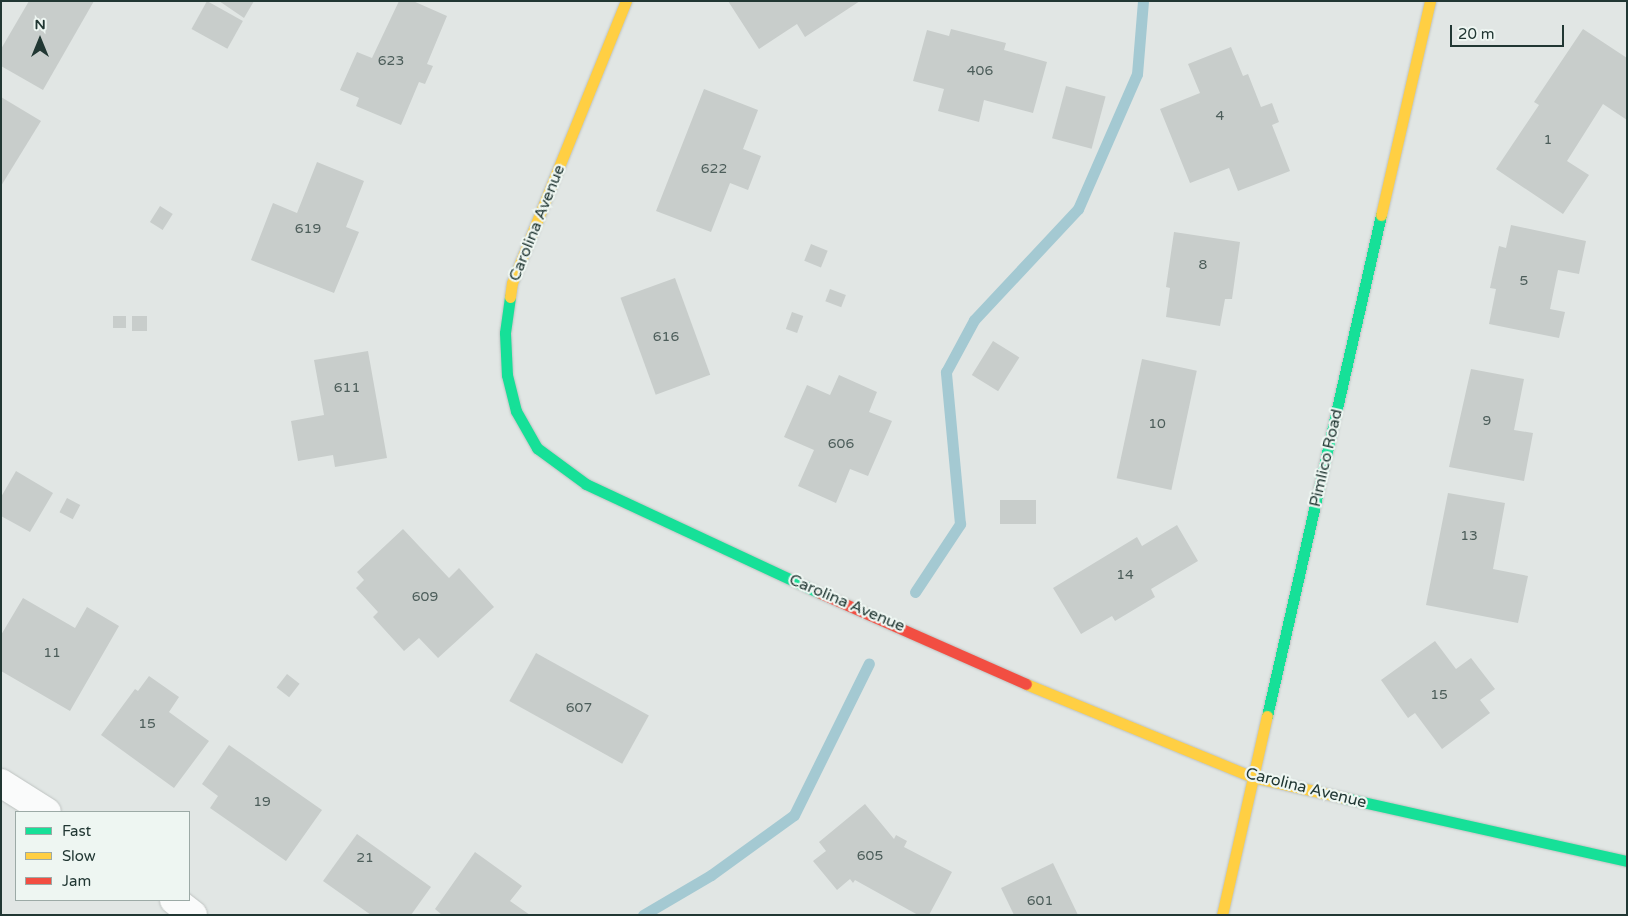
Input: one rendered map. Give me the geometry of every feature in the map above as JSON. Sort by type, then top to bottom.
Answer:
[{"type":"street","name":"Carolina Avenue","points":[[626,1],[512,283],[505,333],[507,375],[516,411],[537,448],[586,484],[716,547],[1092,713],[1254,777],[1627,861]]},
{"type":"street","name":"Pimlico Road","points":[[1222,915],[1430,1]]},
{"type":"street","points":[[1,783],[45,811]]},
{"type":"street","points":[[175,901],[193,915]]},
{"type":"building","points":[[29,1],[94,1],[43,90],[1,66],[1,49]]},
{"type":"building","points":[[207,1],[243,21],[227,49],[191,29]]},
{"type":"building","points":[[219,1],[254,1],[244,18]]},
{"type":"building","points":[[399,1],[413,1],[447,16],[427,64],[433,66],[425,84],[419,82],[401,125],[356,106],[359,98],[340,90],[357,52],[372,58]]},
{"type":"building","points":[[728,1],[860,1],[805,37],[797,24],[759,49]]},
{"type":"building","points":[[951,29],[1006,43],[1004,50],[1047,62],[1033,113],[984,100],[979,122],[938,111],[944,89],[913,81],[927,30],[949,36]]},
{"type":"building","points":[[1583,29],[1627,58],[1627,120],[1603,104],[1567,161],[1589,175],[1563,214],[1496,169],[1539,105],[1534,102]]},
{"type":"building","points":[[1231,47],[1243,76],[1248,74],[1261,107],[1272,103],[1279,122],[1272,125],[1290,171],[1238,191],[1229,168],[1190,183],[1160,109],[1200,93],[1188,64]]},
{"type":"building","points":[[1066,86],[1106,97],[1092,149],[1052,138]]},
{"type":"building","points":[[704,89],[758,110],[743,149],[761,156],[748,190],[730,183],[711,232],[656,211]]},
{"type":"building","points":[[1,97],[41,121],[1,186]]},
{"type":"building","points":[[317,162],[364,181],[346,227],[359,232],[334,293],[251,260],[273,203],[297,213]]},
{"type":"building","points":[[160,206],[173,214],[163,230],[150,222]]},
{"type":"building","points":[[1511,225],[1586,241],[1579,274],[1558,270],[1550,309],[1565,312],[1559,338],[1489,324],[1496,289],[1490,288],[1499,246],[1506,248]]},
{"type":"building","points":[[1174,232],[1240,242],[1232,299],[1225,299],[1220,326],[1166,317],[1170,288],[1166,287]]},
{"type":"building","points":[[811,244],[828,251],[821,267],[804,261]]},
{"type":"building","points":[[675,278],[710,375],[656,395],[620,298]]},
{"type":"building","points":[[830,289],[846,295],[841,307],[825,301]]},
{"type":"building","points":[[792,312],[803,316],[797,333],[786,329]]},
{"type":"building","points":[[113,316],[126,316],[126,328],[113,328]]},
{"type":"building","points":[[132,316],[147,316],[147,331],[132,331]]},
{"type":"building","points":[[993,341],[1019,357],[998,391],[972,375]]},
{"type":"building","points":[[368,351],[387,458],[335,467],[333,455],[298,461],[291,421],[324,415],[314,360]]},
{"type":"building","points":[[1142,359],[1197,371],[1171,490],[1117,478]]},
{"type":"building","points":[[1471,369],[1524,379],[1514,430],[1533,433],[1524,481],[1449,467]]},
{"type":"building","points":[[839,375],[877,392],[869,412],[892,421],[868,476],[850,469],[836,503],[798,486],[814,450],[784,437],[807,385],[830,395]]},
{"type":"building","points":[[16,471],[53,493],[30,532],[1,516],[1,497]]},
{"type":"building","points":[[1448,493],[1505,503],[1493,569],[1528,576],[1518,623],[1426,605]]},
{"type":"building","points":[[67,498],[80,505],[73,519],[59,512]]},
{"type":"building","points":[[1000,500],[1036,500],[1036,524],[1000,524]]},
{"type":"building","points":[[1177,525],[1198,561],[1151,589],[1155,597],[1115,621],[1112,616],[1081,634],[1053,588],[1137,537],[1142,546]]},
{"type":"building","points":[[403,529],[449,578],[459,568],[494,607],[438,658],[419,638],[404,651],[373,617],[378,612],[356,588],[364,580],[357,572]]},
{"type":"building","points":[[23,598],[75,628],[87,607],[119,626],[70,711],[1,671],[1,635]]},
{"type":"building","points":[[1435,641],[1456,669],[1471,658],[1495,689],[1480,700],[1490,713],[1442,749],[1415,713],[1408,718],[1381,680]]},
{"type":"building","points":[[536,653],[649,716],[622,764],[509,701]]},
{"type":"building","points":[[287,674],[300,684],[289,697],[277,687]]},
{"type":"building","points":[[149,676],[179,697],[169,712],[209,741],[174,788],[101,735],[135,689],[138,691]]},
{"type":"building","points":[[229,745],[322,810],[286,861],[210,808],[218,796],[202,784]]},
{"type":"building","points":[[865,804],[894,839],[896,835],[907,841],[904,847],[952,872],[929,915],[918,915],[855,880],[853,883],[850,879],[837,890],[813,861],[826,851],[819,842]]},
{"type":"building","points":[[357,834],[431,887],[411,915],[371,915],[323,881]]},
{"type":"building","points":[[475,852],[522,886],[510,901],[530,915],[442,915],[435,909]]},
{"type":"building","points":[[1053,863],[1078,915],[1014,915],[1001,888]]},
{"type":"waterway","points":[[915,592],[960,524],[946,372],[974,320],[1078,209],[1137,74],[1143,1]]},
{"type":"waterway","points":[[643,915],[711,875],[794,815],[869,663]]},
{"type":"traffic: fast","points":[[1267,716],[1381,215]]},
{"type":"traffic: fast","points":[[510,297],[505,333],[507,375],[516,411],[537,448],[586,484],[820,593]]},
{"type":"traffic: fast","points":[[1345,798],[1627,861]]},
{"type":"traffic: slow","points":[[510,297],[512,283],[626,1]]},
{"type":"traffic: slow","points":[[1381,215],[1430,1]]},
{"type":"traffic: slow","points":[[1026,684],[1253,777],[1345,798]]},
{"type":"traffic: slow","points":[[1222,915],[1267,716]]},
{"type":"traffic: jam","points":[[820,593],[1026,684]]}]
